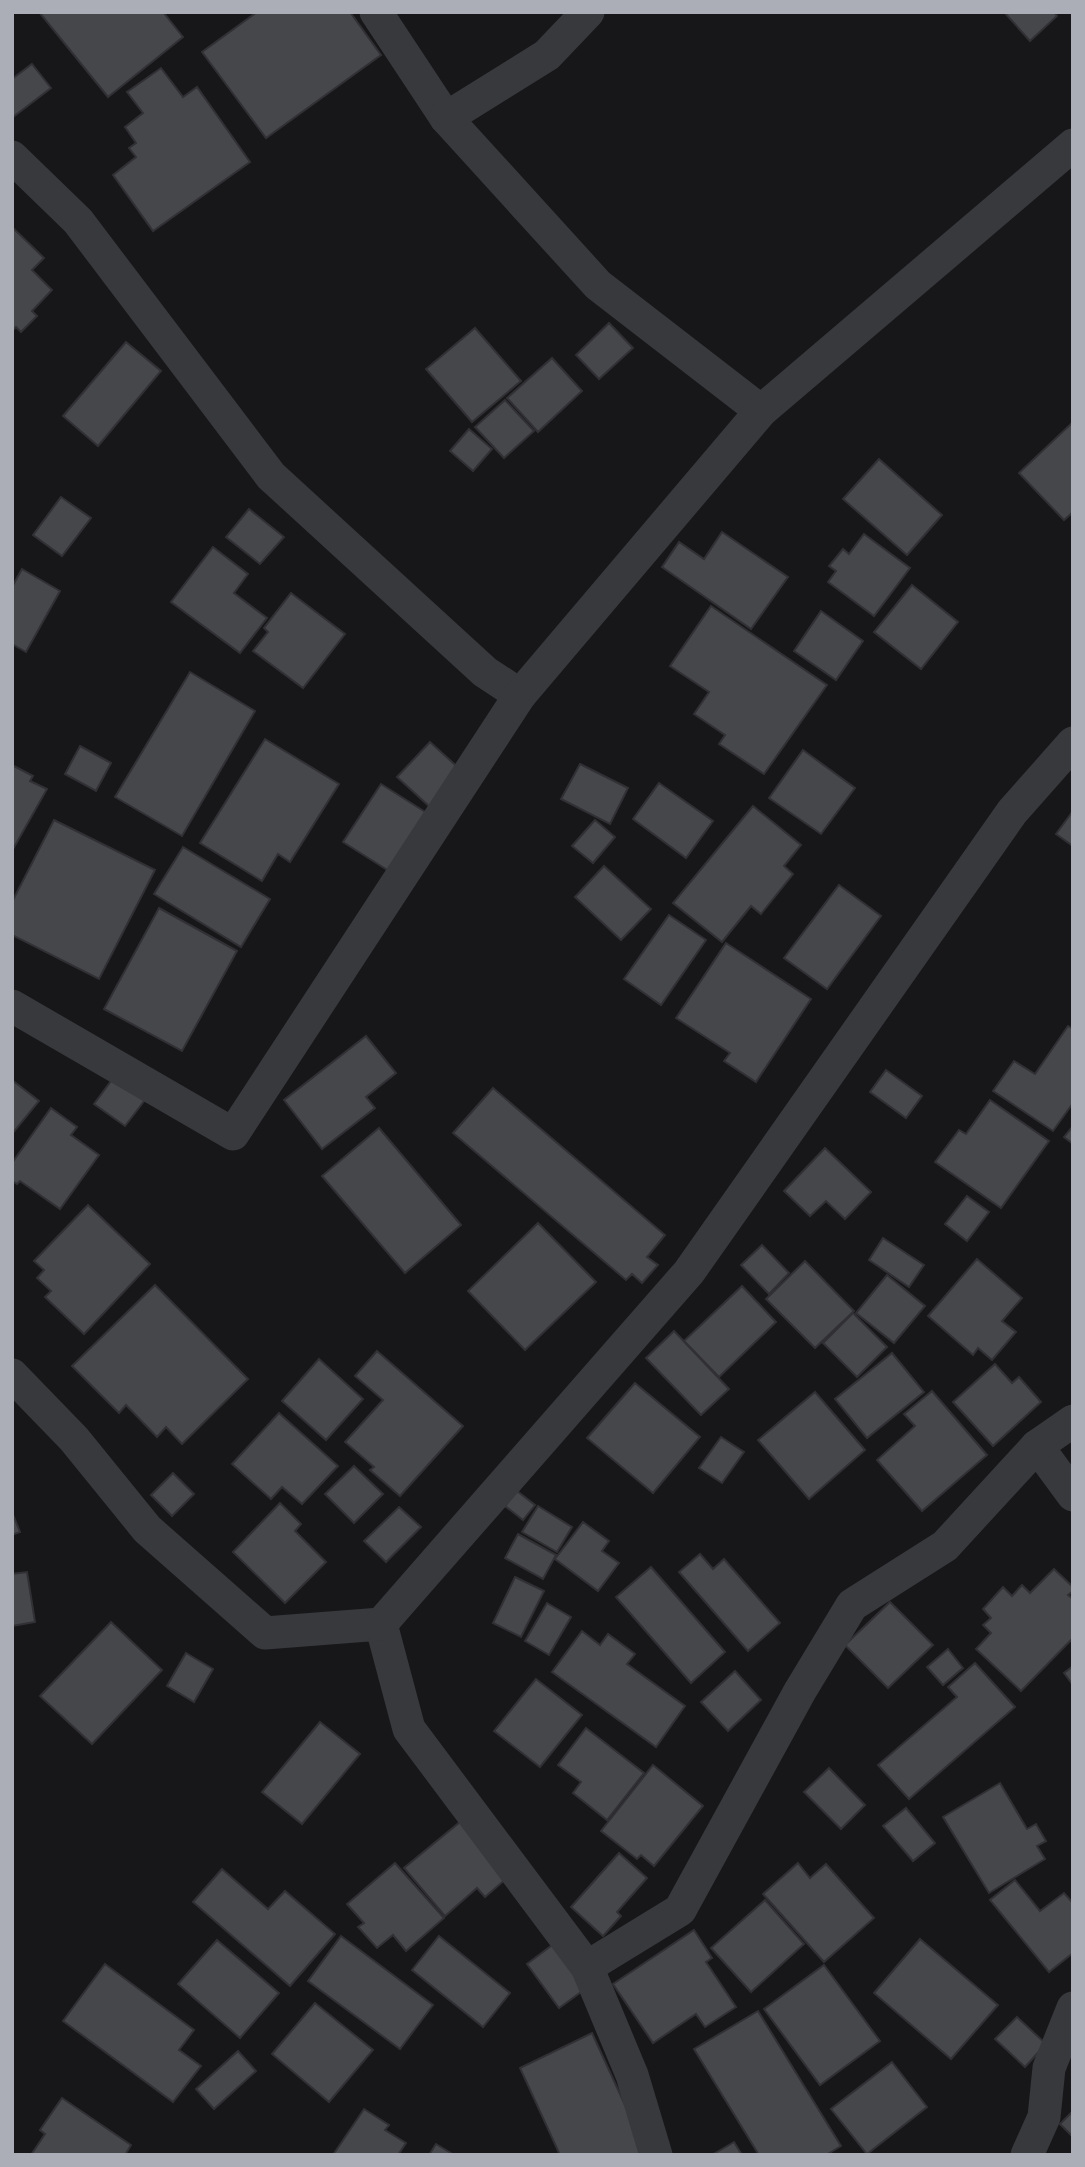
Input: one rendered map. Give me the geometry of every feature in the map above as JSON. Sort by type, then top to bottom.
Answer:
[{"type":"street","points":[[376,12],[446,118],[598,285],[761,411]]},
{"type":"street","points":[[446,118],[547,55],[588,12]]},
{"type":"street","points":[[12,1006],[233,1134],[520,695],[761,411],[1073,145]]},
{"type":"street","points":[[12,157],[78,221],[271,476],[485,672],[520,695]]},
{"type":"street","points":[[12,1375],[74,1439],[147,1529],[265,1633],[381,1624],[689,1272],[1012,812],[1073,743]]},
{"type":"street","points":[[587,1966],[680,1910],[800,1690],[852,1605],[945,1546],[1037,1446],[1073,1421]]},
{"type":"street","points":[[1037,1446],[1073,1495]]},
{"type":"street","points":[[381,1624],[410,1729],[587,1966],[632,2075],[656,2155]]},
{"type":"street","points":[[1027,2155],[1044,2118],[1049,2068],[1073,2008]]},
{"type":"building","points":[[39,12],[163,12],[183,37],[108,97]]},
{"type":"building","points":[[257,12],[350,12],[381,55],[266,138],[202,52]]},
{"type":"building","points":[[1004,12],[1054,12],[1057,16],[1030,41]]},
{"type":"building","points":[[32,64],[51,88],[13,117],[12,79]]},
{"type":"building","points":[[161,68],[183,97],[197,87],[250,162],[153,231],[113,175],[136,157],[129,148],[136,143],[125,127],[143,113],[127,92]]},
{"type":"building","points":[[12,227],[44,258],[32,270],[52,290],[32,311],[37,316],[21,332],[16,327],[12,331]]},
{"type":"building","points":[[609,323],[633,348],[599,379],[576,355]]},
{"type":"building","points":[[475,328],[521,381],[472,422],[426,369]]},
{"type":"building","points":[[126,342],[161,371],[98,446],[63,416]]},
{"type":"building","points":[[552,358],[582,391],[538,432],[507,398]]},
{"type":"building","points":[[505,400],[534,431],[504,458],[475,427]]},
{"type":"building","points":[[1073,422],[1073,512],[1064,520],[1019,473]]},
{"type":"building","points":[[469,429],[492,449],[473,471],[450,451]]},
{"type":"building","points":[[879,459],[942,515],[907,555],[843,499]]},
{"type":"building","points":[[61,497],[91,518],[62,556],[33,535]]},
{"type":"building","points":[[249,509],[284,537],[260,564],[226,537]]},
{"type":"building","points":[[722,532],[788,577],[751,629],[662,567],[679,542],[704,559]]},
{"type":"building","points":[[864,534],[910,568],[874,616],[828,582],[836,571],[829,566],[843,549],[849,554]]},
{"type":"building","points":[[213,547],[248,574],[234,593],[267,618],[240,653],[171,602]]},
{"type":"building","points":[[22,569],[60,591],[26,652],[12,644],[12,587]]},
{"type":"building","points":[[912,585],[958,622],[921,669],[874,632]]},
{"type":"building","points":[[291,593],[345,634],[303,688],[253,651],[268,632],[264,628]]},
{"type":"building","points":[[711,606],[827,685],[764,774],[719,744],[725,735],[694,714],[709,692],[670,666]]},
{"type":"building","points":[[821,611],[863,641],[836,680],[794,651]]},
{"type":"building","points":[[190,672],[255,711],[182,836],[115,797]]},
{"type":"building","points":[[265,739],[339,784],[290,862],[278,854],[262,881],[200,843]]},
{"type":"building","points":[[430,742],[463,772],[430,807],[397,777]]},
{"type":"building","points":[[80,746],[111,763],[96,791],[65,774]]},
{"type":"building","points":[[803,750],[855,788],[821,834],[769,798]]},
{"type":"building","points":[[580,764],[628,788],[610,824],[561,799]]},
{"type":"building","points":[[12,765],[33,776],[30,781],[47,789],[12,851]]},
{"type":"building","points":[[659,783],[713,821],[686,858],[633,819]]},
{"type":"building","points":[[381,784],[430,815],[392,873],[343,842]]},
{"type":"building","points":[[753,806],[801,845],[784,866],[793,874],[761,914],[751,906],[722,942],[673,903]]},
{"type":"building","points":[[1073,811],[1073,846],[1056,834]]},
{"type":"building","points":[[54,820],[155,870],[99,979],[12,935],[12,902]]},
{"type":"building","points":[[595,820],[615,837],[593,863],[572,846]]},
{"type":"building","points":[[183,847],[270,899],[241,947],[154,894]]},
{"type":"building","points":[[604,866],[651,909],[621,940],[575,897]]},
{"type":"building","points":[[839,885],[881,916],[827,989],[784,958]]},
{"type":"building","points":[[159,908],[237,951],[182,1051],[104,1009]]},
{"type":"building","points":[[669,915],[706,940],[661,1005],[624,979]]},
{"type":"building","points":[[726,943],[811,999],[756,1082],[724,1061],[730,1053],[676,1018]]},
{"type":"building","points":[[1068,1026],[1073,1029],[1073,1103],[1053,1131],[993,1091],[1014,1061],[1035,1074]]},
{"type":"building","points":[[366,1036],[396,1073],[366,1097],[375,1108],[322,1149],[284,1100]]},
{"type":"building","points":[[886,1070],[922,1096],[906,1118],[870,1092]]},
{"type":"building","points":[[117,1073],[148,1096],[125,1126],[94,1104]]},
{"type":"building","points":[[12,1080],[39,1101],[12,1134]]},
{"type":"building","points":[[493,1088],[665,1235],[647,1257],[658,1265],[642,1283],[632,1274],[626,1280],[453,1133]]},
{"type":"building","points":[[990,1100],[1049,1141],[1001,1208],[935,1162],[959,1130],[966,1134]]},
{"type":"building","points":[[51,1108],[77,1127],[71,1135],[99,1155],[60,1209],[20,1181],[17,1184],[12,1181],[12,1163]]},
{"type":"building","points":[[1073,1126],[1073,1144],[1064,1137]]},
{"type":"building","points":[[379,1128],[461,1225],[405,1273],[322,1176]]},
{"type":"building","points":[[825,1148],[871,1192],[845,1219],[826,1201],[810,1216],[784,1191]]},
{"type":"building","points":[[967,1196],[989,1212],[967,1241],[945,1224]]},
{"type":"building","points":[[88,1205],[150,1264],[84,1334],[45,1297],[51,1291],[37,1278],[44,1270],[34,1261]]},
{"type":"building","points":[[538,1223],[596,1282],[525,1350],[468,1291]]},
{"type":"building","points":[[883,1238],[924,1265],[909,1287],[869,1260]]},
{"type":"building","points":[[762,1245],[789,1273],[769,1294],[741,1265]]},
{"type":"building","points":[[977,1259],[1022,1298],[1002,1321],[1016,1332],[992,1360],[978,1348],[973,1355],[928,1316]]},
{"type":"building","points":[[805,1261],[854,1311],[815,1348],[766,1299]]},
{"type":"building","points":[[887,1275],[925,1306],[894,1343],[856,1313]]},
{"type":"building","points":[[155,1285],[248,1379],[182,1444],[166,1427],[157,1437],[126,1405],[119,1413],[72,1366]]},
{"type":"building","points":[[742,1286],[776,1322],[719,1377],[684,1341]]},
{"type":"building","points":[[853,1313],[887,1347],[857,1377],[823,1343]]},
{"type":"building","points":[[674,1331],[729,1389],[701,1415],[646,1358]]},
{"type":"building","points":[[377,1351],[463,1426],[400,1496],[370,1470],[374,1467],[345,1442],[383,1400],[355,1376]]},
{"type":"building","points":[[892,1353],[924,1392],[867,1438],[835,1399]]},
{"type":"building","points":[[319,1359],[363,1399],[326,1440],[282,1401]]},
{"type":"building","points":[[995,1364],[1012,1383],[1019,1377],[1041,1402],[993,1446],[953,1402]]},
{"type":"building","points":[[635,1383],[700,1437],[653,1493],[587,1438]]},
{"type":"building","points":[[932,1391],[987,1455],[922,1511],[877,1460],[915,1426],[904,1414]]},
{"type":"building","points":[[815,1392],[865,1450],[809,1499],[758,1440]]},
{"type":"building","points":[[279,1413],[338,1466],[302,1504],[282,1487],[271,1499],[232,1464]]},
{"type":"building","points":[[721,1437],[744,1452],[722,1483],[699,1468]]},
{"type":"building","points":[[354,1466],[383,1494],[354,1523],[325,1494]]},
{"type":"building","points":[[173,1473],[194,1494],[172,1516],[151,1495]]},
{"type":"building","points":[[517,1491],[535,1505],[523,1520],[505,1506]]},
{"type":"building","points":[[280,1503],[301,1524],[295,1531],[326,1562],[285,1603],[233,1552]]},
{"type":"building","points":[[538,1506],[572,1527],[557,1552],[522,1532]]},
{"type":"building","points":[[399,1507],[421,1527],[386,1562],[364,1541]]},
{"type":"building","points":[[12,1512],[20,1532],[12,1535]]},
{"type":"building","points":[[583,1522],[609,1541],[602,1551],[619,1563],[598,1591],[555,1559]]},
{"type":"building","points":[[518,1534],[556,1555],[543,1579],[505,1558]]},
{"type":"building","points":[[700,1554],[713,1569],[724,1559],[780,1623],[748,1651],[679,1572]]},
{"type":"building","points":[[651,1567],[725,1652],[691,1683],[616,1597]]},
{"type":"building","points":[[1054,1569],[1073,1587],[1073,1591],[1068,1595],[1073,1599],[1073,1638],[1021,1691],[976,1649],[991,1633],[983,1625],[991,1618],[983,1609],[1003,1587],[1012,1596],[1022,1585],[1030,1593]]},
{"type":"building","points":[[27,1572],[35,1622],[12,1626],[12,1574]]},
{"type":"building","points":[[515,1577],[544,1591],[521,1637],[493,1623]]},
{"type":"building","points":[[890,1602],[933,1645],[888,1688],[845,1645]]},
{"type":"building","points":[[547,1603],[571,1617],[549,1655],[525,1641]]},
{"type":"building","points":[[111,1622],[162,1670],[92,1744],[40,1696]]},
{"type":"building","points":[[582,1631],[600,1645],[608,1634],[635,1654],[627,1664],[685,1706],[656,1747],[552,1672]]},
{"type":"building","points":[[948,1649],[963,1668],[943,1685],[927,1667]]},
{"type":"building","points":[[186,1653],[213,1669],[194,1702],[167,1686]]},
{"type":"building","points":[[975,1663],[1015,1707],[909,1799],[878,1765],[957,1697],[948,1687]]},
{"type":"building","points":[[1073,1666],[1073,1685],[1064,1673]]},
{"type":"building","points":[[735,1671],[761,1700],[728,1731],[701,1702]]},
{"type":"building","points":[[536,1679],[582,1715],[540,1767],[494,1731]]},
{"type":"building","points":[[320,1722],[360,1754],[302,1824],[262,1792]]},
{"type":"building","points":[[586,1728],[644,1773],[607,1820],[573,1793],[581,1782],[558,1765]]},
{"type":"building","points":[[653,1765],[703,1806],[654,1866],[641,1855],[637,1859],[601,1831]]},
{"type":"building","points":[[829,1768],[865,1805],[841,1829],[804,1792]]},
{"type":"building","points":[[1000,1783],[1027,1829],[1036,1824],[1046,1841],[1037,1846],[1045,1859],[989,1893],[943,1817]]},
{"type":"building","points":[[906,1808],[935,1843],[913,1861],[883,1826]]},
{"type":"building","points":[[460,1822],[507,1878],[485,1897],[477,1888],[445,1916],[404,1868]]},
{"type":"building","points":[[619,1853],[647,1878],[617,1912],[621,1916],[603,1936],[571,1907]]},
{"type":"building","points":[[395,1863],[444,1918],[406,1951],[393,1935],[377,1948],[358,1927],[364,1923],[347,1904]]},
{"type":"building","points":[[798,1863],[810,1878],[826,1864],[874,1918],[824,1962],[763,1894]]},
{"type":"building","points":[[222,1869],[268,1909],[285,1891],[335,1934],[290,1986],[193,1902]]},
{"type":"building","points":[[1015,1880],[1040,1911],[1064,1893],[1073,1903],[1073,1953],[1049,1972],[990,1900]]},
{"type":"building","points":[[765,1900],[804,1944],[751,1992],[711,1948]]},
{"type":"building","points":[[694,1930],[712,1958],[706,1962],[736,2007],[705,2027],[696,2014],[653,2043],[613,1984]]},
{"type":"building","points":[[341,1936],[433,2005],[400,2049],[308,1981]]},
{"type":"building","points":[[439,1936],[510,1993],[483,2027],[412,1970]]},
{"type":"building","points":[[920,1939],[998,2005],[951,2059],[874,1993]]},
{"type":"building","points":[[217,1940],[279,1993],[240,2038],[178,1984]]},
{"type":"building","points":[[559,1940],[592,1984],[559,2008],[527,1964]]},
{"type":"building","points":[[105,1964],[194,2030],[179,2050],[201,2066],[173,2102],[63,2021]]},
{"type":"building","points":[[824,1965],[880,2041],[820,2085],[764,2009]]},
{"type":"building","points":[[315,2003],[373,2050],[329,2102],[272,2054]]},
{"type":"building","points":[[758,2011],[841,2146],[826,2155],[759,2155],[694,2049]]},
{"type":"building","points":[[1017,2017],[1046,2044],[1025,2067],[995,2039]]},
{"type":"building","points":[[592,2033],[648,2155],[560,2155],[520,2068]]},
{"type":"building","points":[[238,2051],[256,2071],[214,2109],[196,2089]]},
{"type":"building","points":[[892,2062],[927,2107],[867,2154],[831,2109]]},
{"type":"building","points":[[62,2098],[131,2145],[125,2155],[31,2155],[45,2134],[40,2130]]},
{"type":"building","points":[[364,2109],[389,2125],[385,2130],[406,2143],[398,2155],[333,2155]]},
{"type":"building","points":[[1073,2111],[1073,2137],[1060,2124]]},
{"type":"building","points":[[734,2142],[742,2155],[712,2155]]},
{"type":"building","points":[[436,2144],[454,2155],[429,2155]]}]
